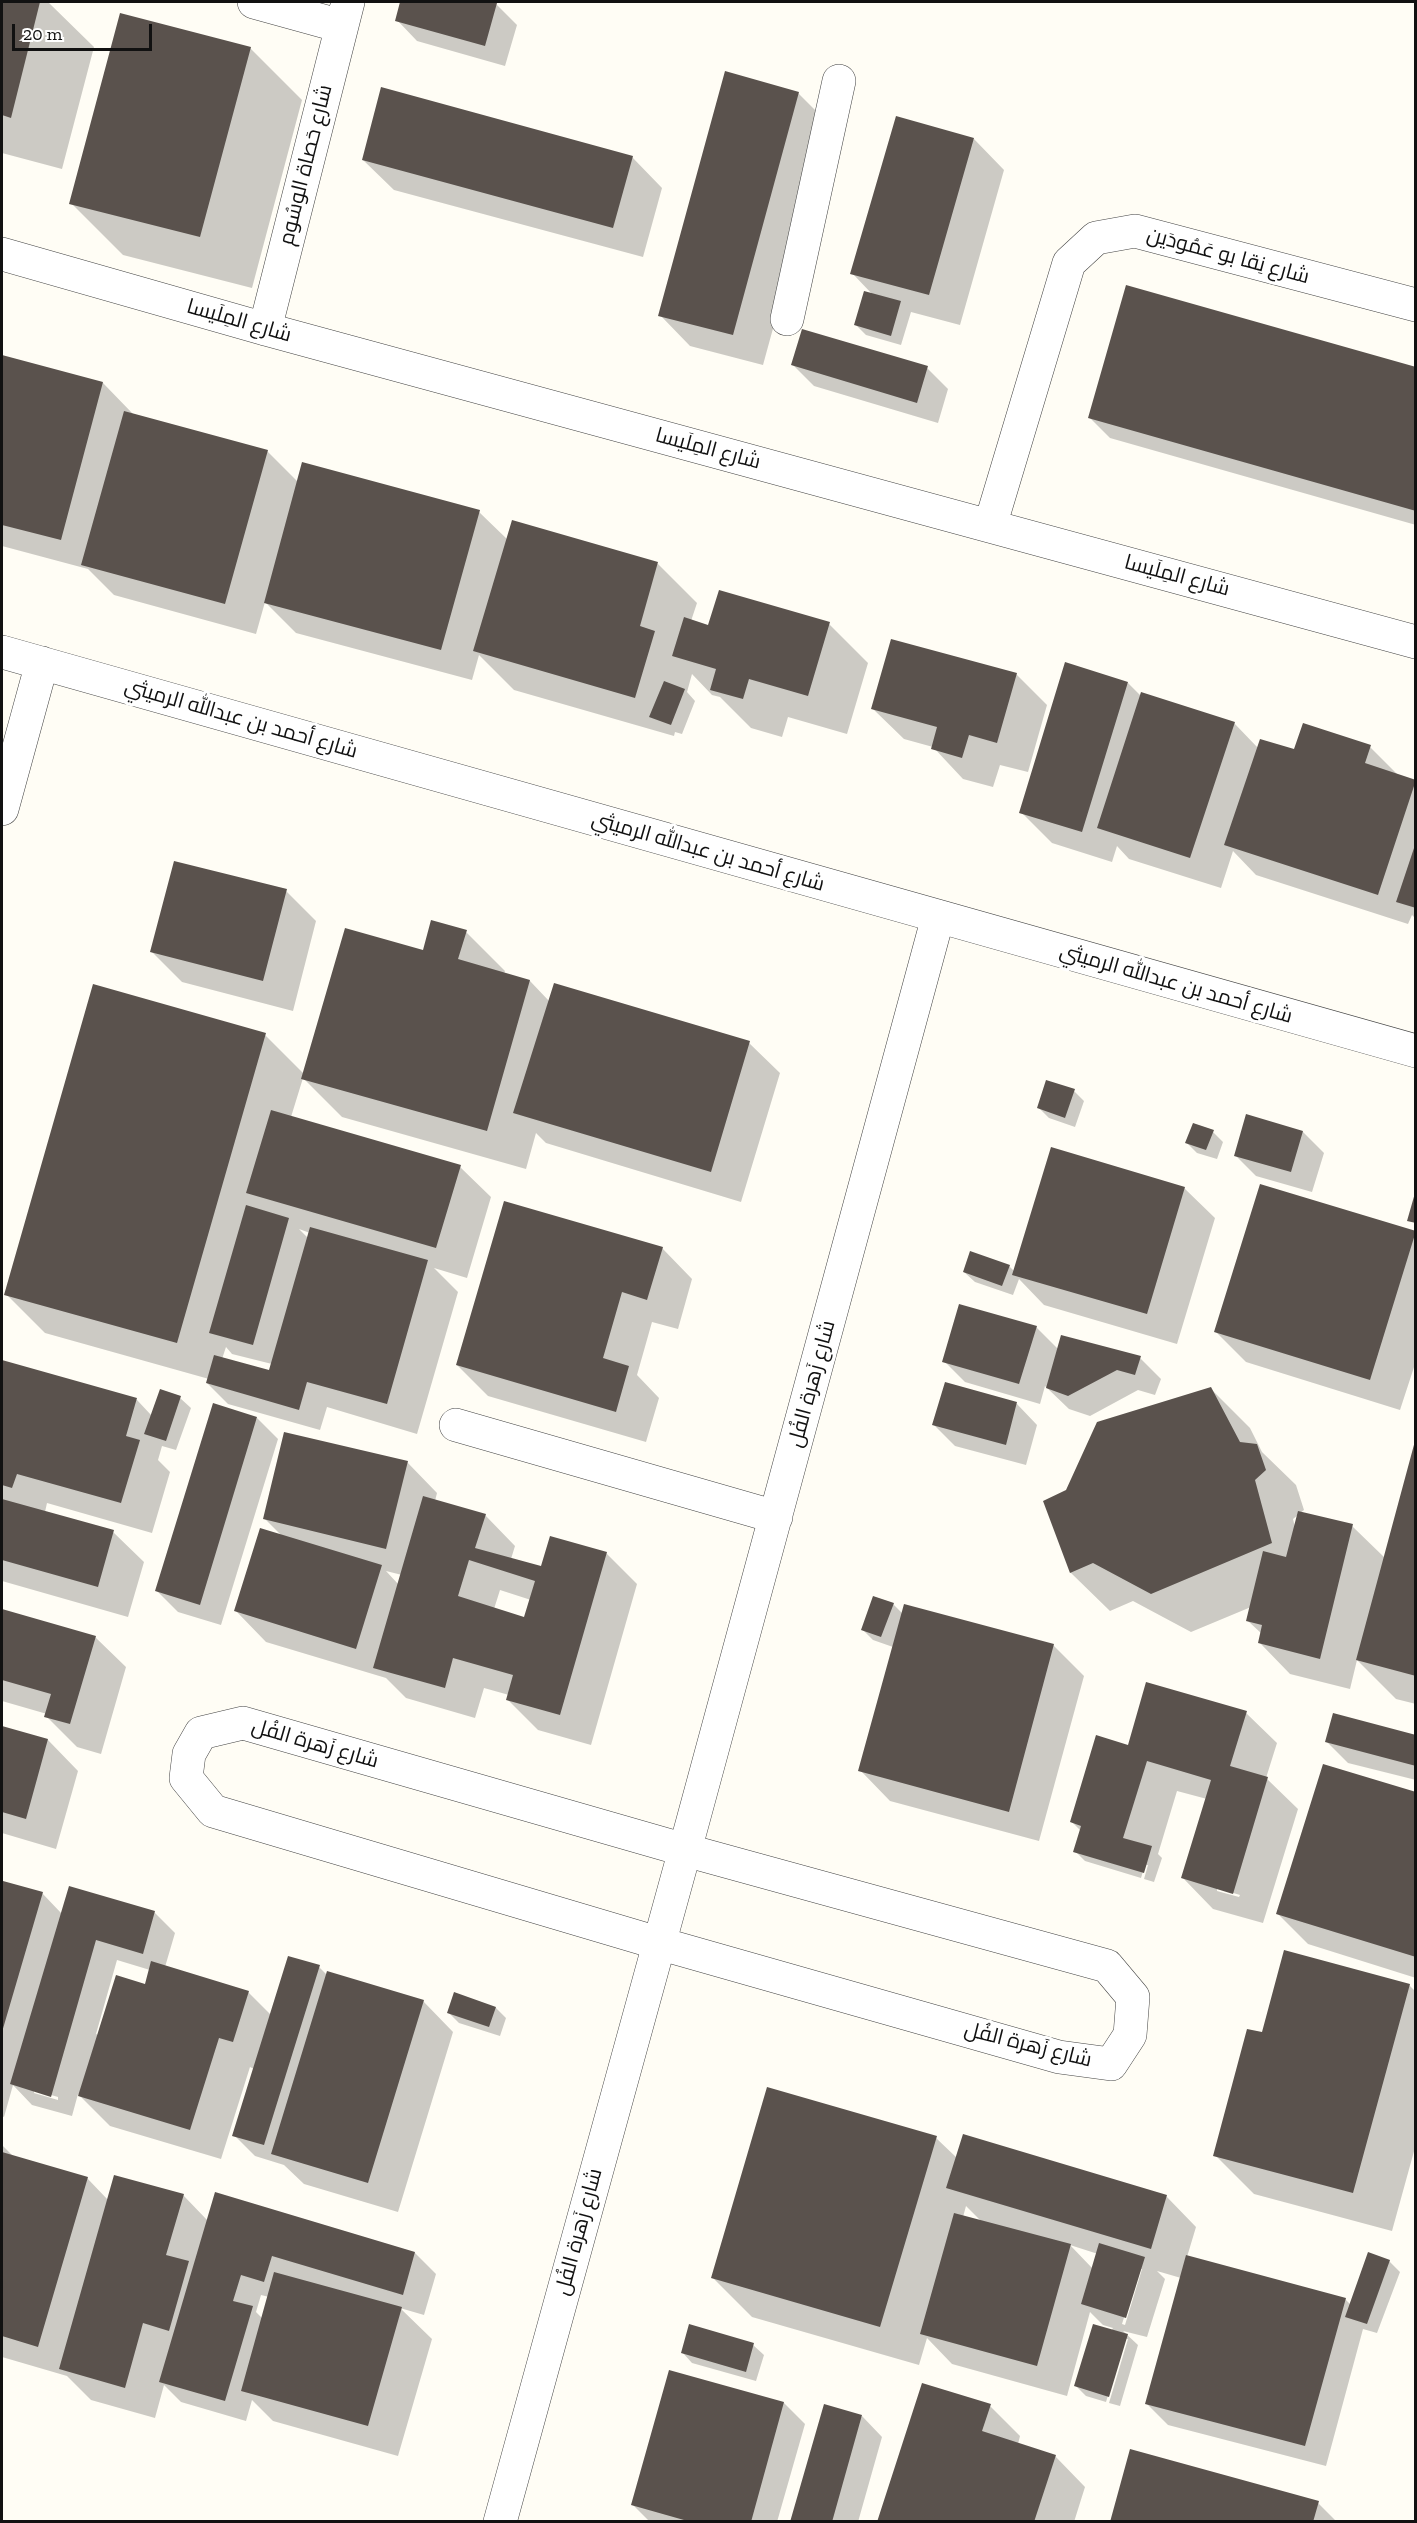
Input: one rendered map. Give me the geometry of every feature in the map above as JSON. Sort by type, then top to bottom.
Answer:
[{"type":"street","points":[[254,2],[344,14]]},
{"type":"street","name":"شارع حَصاة الوسُوم","points":[[265,329],[344,14]]},
{"type":"street","points":[[787,319],[839,81]]},
{"type":"street","name":"شارع نِقا بو عَمُودَين","points":[[990,526],[1069,263],[1096,238],[1135,231],[1416,304]]},
{"type":"street","name":"شارع المِلَيسا","points":[[2,254],[265,329],[1416,642]]},
{"type":"street","name":"شارع أحمد بن عبدالله الرميثي","points":[[2,652],[1416,1051]]},
{"type":"street","points":[[2,809],[42,663]]},
{"type":"street","name":"شارع زَهرة الفُل","points":[[500,2522],[938,917]]},
{"type":"street","points":[[456,1425],[776,1516]]},
{"type":"street","name":"شارع زَهرة الفُل","points":[[243,1723],[685,1850],[1107,1966],[1133,1997],[1131,2035],[1111,2064],[1059,2057],[658,1943],[213,1811],[186,1779],[189,1754],[201,1733],[243,1723]]},
{"type":"building","points":[[2,2],[40,2],[11,118],[2,115]]},
{"type":"building","points":[[400,2],[497,3],[485,46],[395,21]]},
{"type":"building","points":[[120,13],[251,47],[200,237],[69,204]]},
{"type":"building","points":[[725,71],[799,92],[733,335],[658,316]]},
{"type":"building","points":[[381,87],[633,156],[613,228],[362,160]]},
{"type":"building","points":[[896,116],[974,138],[929,295],[850,274]]},
{"type":"building","points":[[1126,285],[1416,367],[1416,511],[1088,418]]},
{"type":"building","points":[[864,291],[901,301],[891,336],[854,325]]},
{"type":"building","points":[[802,329],[928,366],[917,403],[791,365]]},
{"type":"building","points":[[2,355],[103,382],[61,540],[2,525]]},
{"type":"building","points":[[124,411],[268,450],[225,604],[81,565]]},
{"type":"building","points":[[302,462],[480,510],[441,650],[264,603]]},
{"type":"building","points":[[512,520],[658,562],[640,626],[655,631],[635,698],[473,651]]},
{"type":"building","points":[[719,590],[830,622],[808,696],[749,679],[743,699],[710,690],[716,669],[672,656],[684,617],[708,625]]},
{"type":"building","points":[[891,639],[1017,673],[997,743],[969,735],[962,758],[931,749],[937,727],[871,709]]},
{"type":"building","points":[[1065,662],[1128,682],[1082,832],[1019,813]]},
{"type":"building","points":[[664,681],[685,689],[671,725],[649,717]]},
{"type":"building","points":[[1141,692],[1235,722],[1190,858],[1097,828]]},
{"type":"building","points":[[1303,723],[1371,745],[1365,763],[1416,780],[1378,895],[1224,845],[1260,739],[1294,749]]},
{"type":"building","points":[[1416,842],[1416,908],[1396,902]]},
{"type":"building","points":[[174,861],[287,889],[263,981],[150,952]]},
{"type":"building","points":[[431,920],[467,930],[458,959],[530,980],[487,1131],[301,1079],[345,928],[423,950]]},
{"type":"building","points":[[554,983],[750,1041],[711,1172],[513,1113]]},
{"type":"building","points":[[93,984],[266,1033],[177,1343],[4,1295]]},
{"type":"building","points":[[1046,1080],[1075,1089],[1065,1118],[1037,1108]]},
{"type":"building","points":[[271,1110],[461,1165],[436,1248],[246,1193]]},
{"type":"building","points":[[1246,1114],[1303,1131],[1291,1172],[1234,1156]]},
{"type":"building","points":[[1193,1123],[1214,1130],[1206,1150],[1185,1143]]},
{"type":"building","points":[[1051,1147],[1185,1187],[1147,1314],[1012,1275]]},
{"type":"building","points":[[1260,1184],[1416,1231],[1370,1380],[1214,1332]]},
{"type":"building","points":[[1416,1193],[1416,1223],[1407,1221]]},
{"type":"building","points":[[504,1201],[663,1247],[647,1300],[622,1292],[603,1358],[629,1366],[616,1412],[456,1365]]},
{"type":"building","points":[[246,1205],[289,1218],[253,1345],[209,1333]]},
{"type":"building","points":[[310,1227],[428,1260],[387,1404],[307,1382],[299,1410],[206,1383],[214,1355],[269,1370]]},
{"type":"building","points":[[970,1251],[1010,1265],[1002,1286],[963,1272]]},
{"type":"building","points":[[959,1304],[1037,1326],[1019,1384],[942,1362]]},
{"type":"building","points":[[1061,1335],[1141,1356],[1135,1375],[1117,1370],[1068,1396],[1046,1388]]},
{"type":"building","points":[[2,1360],[137,1398],[126,1436],[140,1440],[121,1503],[17,1474],[12,1488],[2,1485]]},
{"type":"building","points":[[945,1382],[1017,1402],[1006,1445],[932,1425]]},
{"type":"building","points":[[1211,1387],[1240,1442],[1257,1444],[1266,1470],[1255,1480],[1272,1543],[1151,1594],[1093,1563],[1070,1573],[1043,1501],[1066,1490],[1097,1422]]},
{"type":"building","points":[[160,1389],[181,1396],[166,1441],[144,1434]]},
{"type":"building","points":[[213,1403],[257,1417],[200,1605],[155,1591]]},
{"type":"building","points":[[284,1432],[408,1461],[386,1549],[263,1519]]},
{"type":"building","points":[[1416,1441],[1416,1676],[1356,1660]]},
{"type":"building","points":[[423,1496],[486,1514],[475,1548],[541,1566],[550,1536],[607,1552],[560,1715],[506,1700],[513,1675],[453,1658],[445,1688],[373,1668]],"holes":[[[469,1560],[535,1581],[524,1617],[458,1596]]]},
{"type":"building","points":[[2,1499],[114,1530],[98,1587],[2,1560]]},
{"type":"building","points":[[1298,1511],[1353,1524],[1320,1659],[1258,1643],[1262,1625],[1246,1621],[1263,1551],[1286,1557]]},
{"type":"building","points":[[260,1528],[382,1565],[356,1649],[234,1611]]},
{"type":"building","points":[[873,1596],[894,1603],[881,1637],[861,1630]]},
{"type":"building","points":[[904,1604],[1054,1644],[1009,1812],[858,1771]]},
{"type":"building","points":[[2,1609],[96,1636],[70,1724],[44,1717],[51,1694],[2,1680]]},
{"type":"building","points":[[1146,1682],[1247,1711],[1230,1766],[1268,1777],[1233,1894],[1181,1878],[1211,1780],[1147,1761],[1123,1838],[1152,1846],[1144,1873],[1073,1852],[1081,1826],[1070,1822],[1096,1735],[1128,1745]]},
{"type":"building","points":[[1333,1713],[1416,1735],[1416,1766],[1325,1742]]},
{"type":"building","points":[[2,1726],[48,1739],[26,1819],[2,1812]]},
{"type":"building","points":[[1323,1764],[1416,1792],[1416,1957],[1276,1914]]},
{"type":"building","points":[[3,1881],[43,1892],[2,2032],[2,1885]]},
{"type":"building","points":[[69,1886],[155,1911],[143,1954],[96,1940],[51,2097],[10,2084]]},
{"type":"building","points":[[1284,1950],[1410,1984],[1353,2193],[1213,2156],[1247,2029],[1262,2032]]},
{"type":"building","points":[[288,1956],[320,1965],[264,2145],[232,2136]]},
{"type":"building","points":[[151,1961],[249,1991],[233,2042],[219,2038],[190,2130],[78,2096],[116,1975],[145,1984]]},
{"type":"building","points":[[327,1971],[424,2000],[368,2183],[271,2154]]},
{"type":"building","points":[[454,1992],[496,2007],[489,2027],[447,2013]]},
{"type":"building","points":[[767,2087],[937,2136],[880,2327],[711,2278]]},
{"type":"building","points":[[963,2134],[1167,2195],[1151,2249],[946,2188]]},
{"type":"building","points":[[2,2152],[88,2177],[38,2347],[2,2336]]},
{"type":"building","points":[[114,2175],[184,2194],[166,2255],[189,2261],[169,2331],[143,2323],[125,2388],[59,2369]]},
{"type":"building","points":[[215,2192],[415,2252],[403,2295],[272,2256],[264,2282],[241,2275],[233,2301],[253,2306],[225,2401],[159,2382]]},
{"type":"building","points":[[954,2213],[1071,2244],[1037,2366],[920,2334]]},
{"type":"building","points":[[1099,2243],[1145,2257],[1126,2318],[1081,2304]]},
{"type":"building","points":[[1368,2252],[1390,2260],[1367,2324],[1345,2317]]},
{"type":"building","points":[[1186,2255],[1346,2298],[1305,2446],[1145,2404]]},
{"type":"building","points":[[274,2272],[402,2307],[368,2426],[241,2391]]},
{"type":"building","points":[[689,2324],[754,2343],[746,2372],[681,2353]]},
{"type":"building","points":[[1093,2324],[1128,2334],[1109,2397],[1074,2386]]},
{"type":"building","points":[[669,2370],[784,2402],[751,2522],[691,2522],[631,2505]]},
{"type":"building","points":[[922,2383],[991,2404],[982,2431],[1056,2455],[1034,2522],[877,2522]]},
{"type":"building","points":[[824,2404],[862,2415],[832,2522],[790,2522]]},
{"type":"building","points":[[1130,2449],[1319,2501],[1313,2522],[1110,2522]]}]
